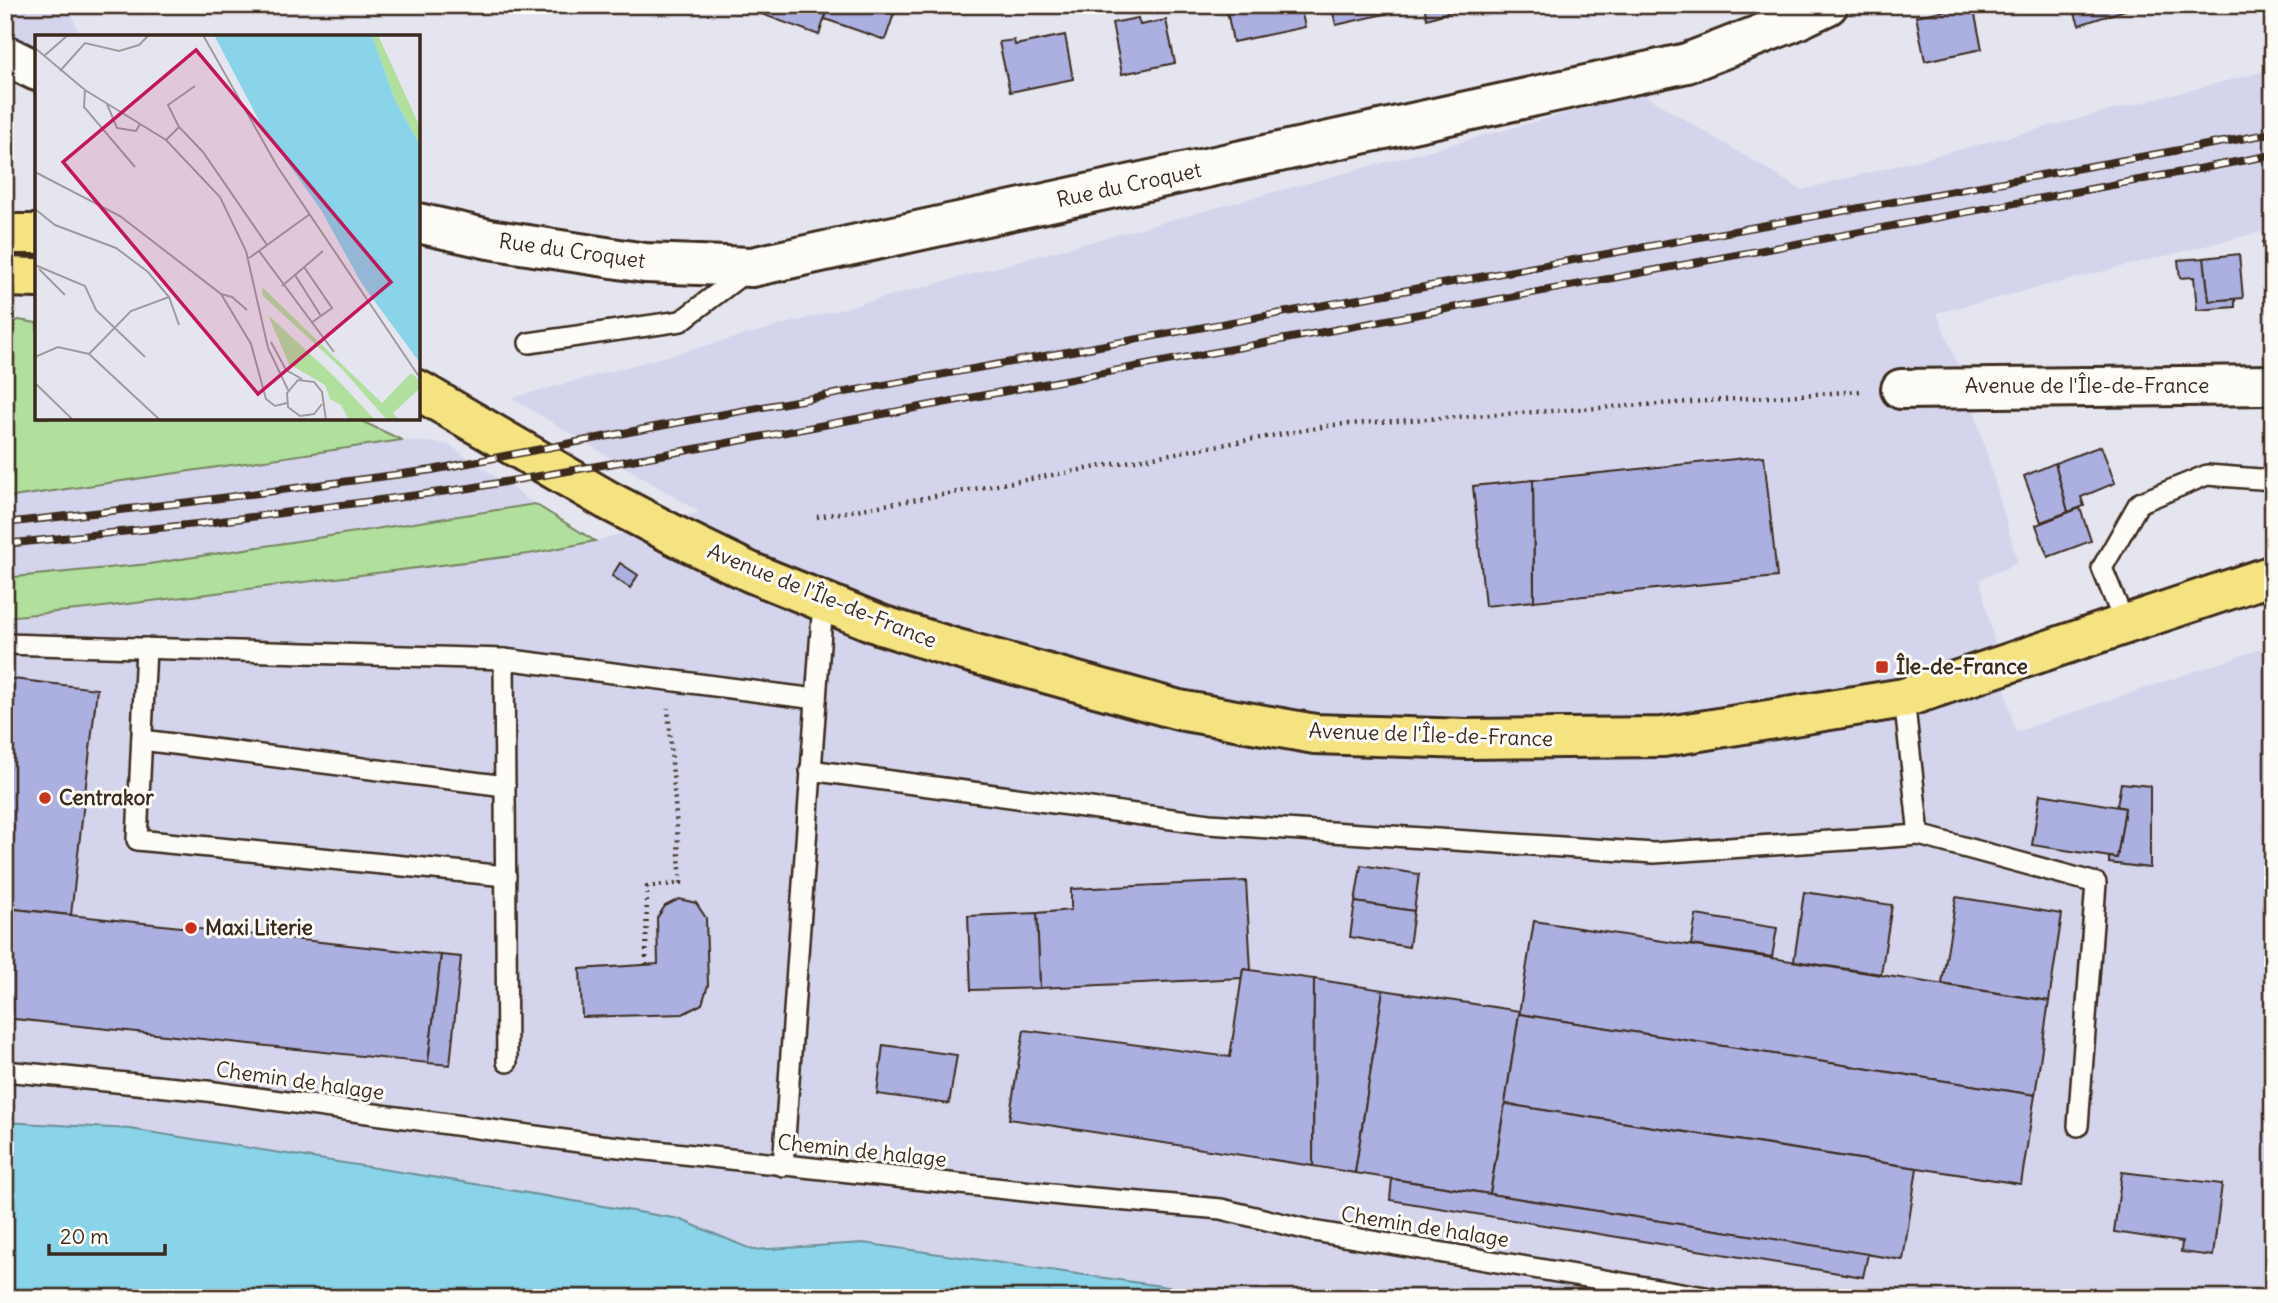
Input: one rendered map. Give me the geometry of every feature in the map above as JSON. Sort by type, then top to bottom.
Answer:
[{"type":"main road","points":[[5,233],[35,234]]},
{"type":"main road","points":[[5,277],[35,278]]},
{"type":"main road","name":"Avenue de l'Île-de-France","points":[[421,393],[607,500],[678,537],[750,572],[881,625],[1179,710],[1315,734],[1467,739],[1663,737],[1903,698],[2273,575]]},
{"type":"street","name":"Rue du Croquet","points":[[420,223],[489,239],[645,263],[751,267],[1687,63],[1790,23],[1828,5]]},
{"type":"street","points":[[5,55],[35,70]]},
{"type":"street","name":"Avenue de l'Île-de-France","points":[[1901,388],[2273,385]]},
{"type":"lane","points":[[529,343],[681,321],[751,267]]},
{"type":"lane","points":[[2125,624],[2102,568],[2139,503],[2207,475],[2273,480]]},
{"type":"lane","points":[[783,1166],[823,602]]},
{"type":"lane","points":[[5,644],[504,659],[816,699]]},
{"type":"lane","points":[[146,648],[137,840],[506,876]]},
{"type":"lane","points":[[504,659],[507,1062]]},
{"type":"lane","points":[[1903,698],[1919,835]]},
{"type":"lane","points":[[142,740],[505,786]]},
{"type":"lane","points":[[810,770],[1209,824],[1654,853],[1919,835],[2096,883],[2078,1126]]},
{"type":"lane","name":"Chemin de halage","points":[[5,1071],[207,1091],[587,1143],[783,1166],[1221,1209],[1312,1231],[1711,1298]]},
{"type":"path","points":[[817,517],[1333,425],[1901,388]]},
{"type":"path","points":[[646,965],[647,887],[681,883],[666,680]]},
{"type":"shaded area","points":[[5,5],[67,5],[80,35],[35,35],[35,47],[5,29]]},
{"type":"shaded area","points":[[2273,69],[2273,229],[1937,313],[1970,395],[2018,563],[1980,579],[2015,732],[2273,645],[2273,1298],[1244,1298],[863,1243],[753,1250],[679,1219],[130,1129],[5,1122],[5,617],[529,554],[595,541],[699,512],[512,398],[1641,93],[1801,190]]},
{"type":"shaded area","points":[[402,440],[448,444],[535,504],[149,564],[5,578],[5,498]]},
{"type":"green space","points":[[19,320],[35,323],[35,420],[359,420],[402,440],[5,498],[5,324]]},
{"type":"green space","points":[[535,504],[595,541],[529,554],[5,617],[5,578],[149,564]]},
{"type":"water","points":[[5,1122],[130,1129],[679,1219],[753,1250],[863,1243],[1244,1298],[5,1298]]},
{"type":"building","points":[[749,5],[829,5],[819,35],[748,9]]},
{"type":"building","points":[[829,5],[897,5],[885,40],[825,19]]},
{"type":"building","points":[[1226,5],[1300,5],[1305,27],[1233,42]]},
{"type":"building","points":[[1331,5],[1387,5],[1389,13],[1336,25]]},
{"type":"building","points":[[1424,5],[1450,5],[1452,11],[1427,19]]},
{"type":"building","points":[[1973,5],[1982,49],[1925,61],[1916,16]]},
{"type":"building","points":[[2072,5],[2130,5],[2131,8],[2079,25]]},
{"type":"building","points":[[1138,18],[1140,25],[1166,20],[1175,63],[1122,74],[1112,23]]},
{"type":"building","points":[[1065,35],[1073,79],[1010,92],[999,42],[1014,40],[1015,45]]},
{"type":"building","points":[[2273,240],[2273,322],[2271,322],[2263,242]]},
{"type":"building","points":[[2239,254],[2243,298],[2209,301],[2204,258]]},
{"type":"building","points":[[2204,258],[2209,301],[2235,299],[2235,307],[2197,310],[2194,277],[2180,278],[2178,260]]},
{"type":"building","points":[[2101,446],[2115,483],[2081,497],[2084,506],[2068,512],[2055,463]]},
{"type":"building","points":[[1764,456],[1777,577],[1534,601],[1533,480]]},
{"type":"building","points":[[2055,463],[2068,512],[2041,522],[2024,476]]},
{"type":"building","points":[[1533,480],[1534,601],[1485,606],[1473,486]]},
{"type":"building","points":[[2080,508],[2091,541],[2048,557],[2036,525]]},
{"type":"building","points":[[620,563],[638,575],[630,588],[612,576]]},
{"type":"building","name":"Centrakor","points":[[5,678],[97,689],[71,915],[5,908]]},
{"type":"building","points":[[2121,783],[2150,786],[2150,868],[2109,863],[2109,857],[2117,858],[2125,808],[2117,806]]},
{"type":"building","points":[[2040,794],[2125,808],[2117,858],[2032,845]]},
{"type":"building","points":[[1361,865],[1419,874],[1414,911],[1355,902]]},
{"type":"building","points":[[1246,881],[1251,970],[1243,969],[1242,978],[1040,988],[1037,913],[1071,910],[1071,889]]},
{"type":"building","points":[[1804,892],[1892,905],[1881,974],[1794,961]]},
{"type":"building","points":[[1956,897],[2062,914],[2049,1001],[1942,984]]},
{"type":"building","points":[[679,899],[696,903],[706,918],[708,985],[702,1004],[683,1014],[582,1017],[580,969],[658,964],[657,918],[665,906]]},
{"type":"building","points":[[1355,902],[1414,911],[1409,947],[1350,937]]},
{"type":"building","points":[[5,908],[441,955],[428,1063],[5,1018]]},
{"type":"building","points":[[1037,913],[1040,988],[971,990],[968,916]]},
{"type":"building","points":[[1696,915],[1777,928],[1772,957],[1691,945]]},
{"type":"building","points":[[1534,921],[2049,1001],[2035,1095],[1519,1014]]},
{"type":"building","points":[[441,955],[461,957],[450,1065],[428,1063]]},
{"type":"building","points":[[1243,969],[1314,979],[1313,1166],[1009,1119],[1024,1030],[1230,1057]]},
{"type":"building","points":[[1314,979],[1383,990],[1355,1173],[1313,1166]]},
{"type":"building","points":[[1383,990],[1520,1011],[1490,1194],[1355,1173]]},
{"type":"building","points":[[1519,1014],[2035,1095],[2021,1184],[1505,1104]]},
{"type":"building","points":[[883,1045],[957,1055],[949,1104],[877,1094]]},
{"type":"building","points":[[1505,1104],[1917,1168],[1903,1260],[1490,1194]]},
{"type":"building","points":[[2122,1172],[2222,1184],[2213,1256],[2181,1252],[2182,1242],[2114,1232]]},
{"type":"building","points":[[1392,1179],[1868,1254],[1863,1277],[1390,1200]]},
{"type":"railway","points":[[5,523],[432,470],[686,421],[2273,133]]},
{"type":"railway","points":[[5,544],[206,523],[470,488],[695,449],[2273,155]]},
{"type":"place","name":"Île-de-France","points":[[1882,667]]},
{"type":"place","name":"Centrakor","points":[[45,798]]},
{"type":"place","name":"Maxi Literie","points":[[191,928]]}]
